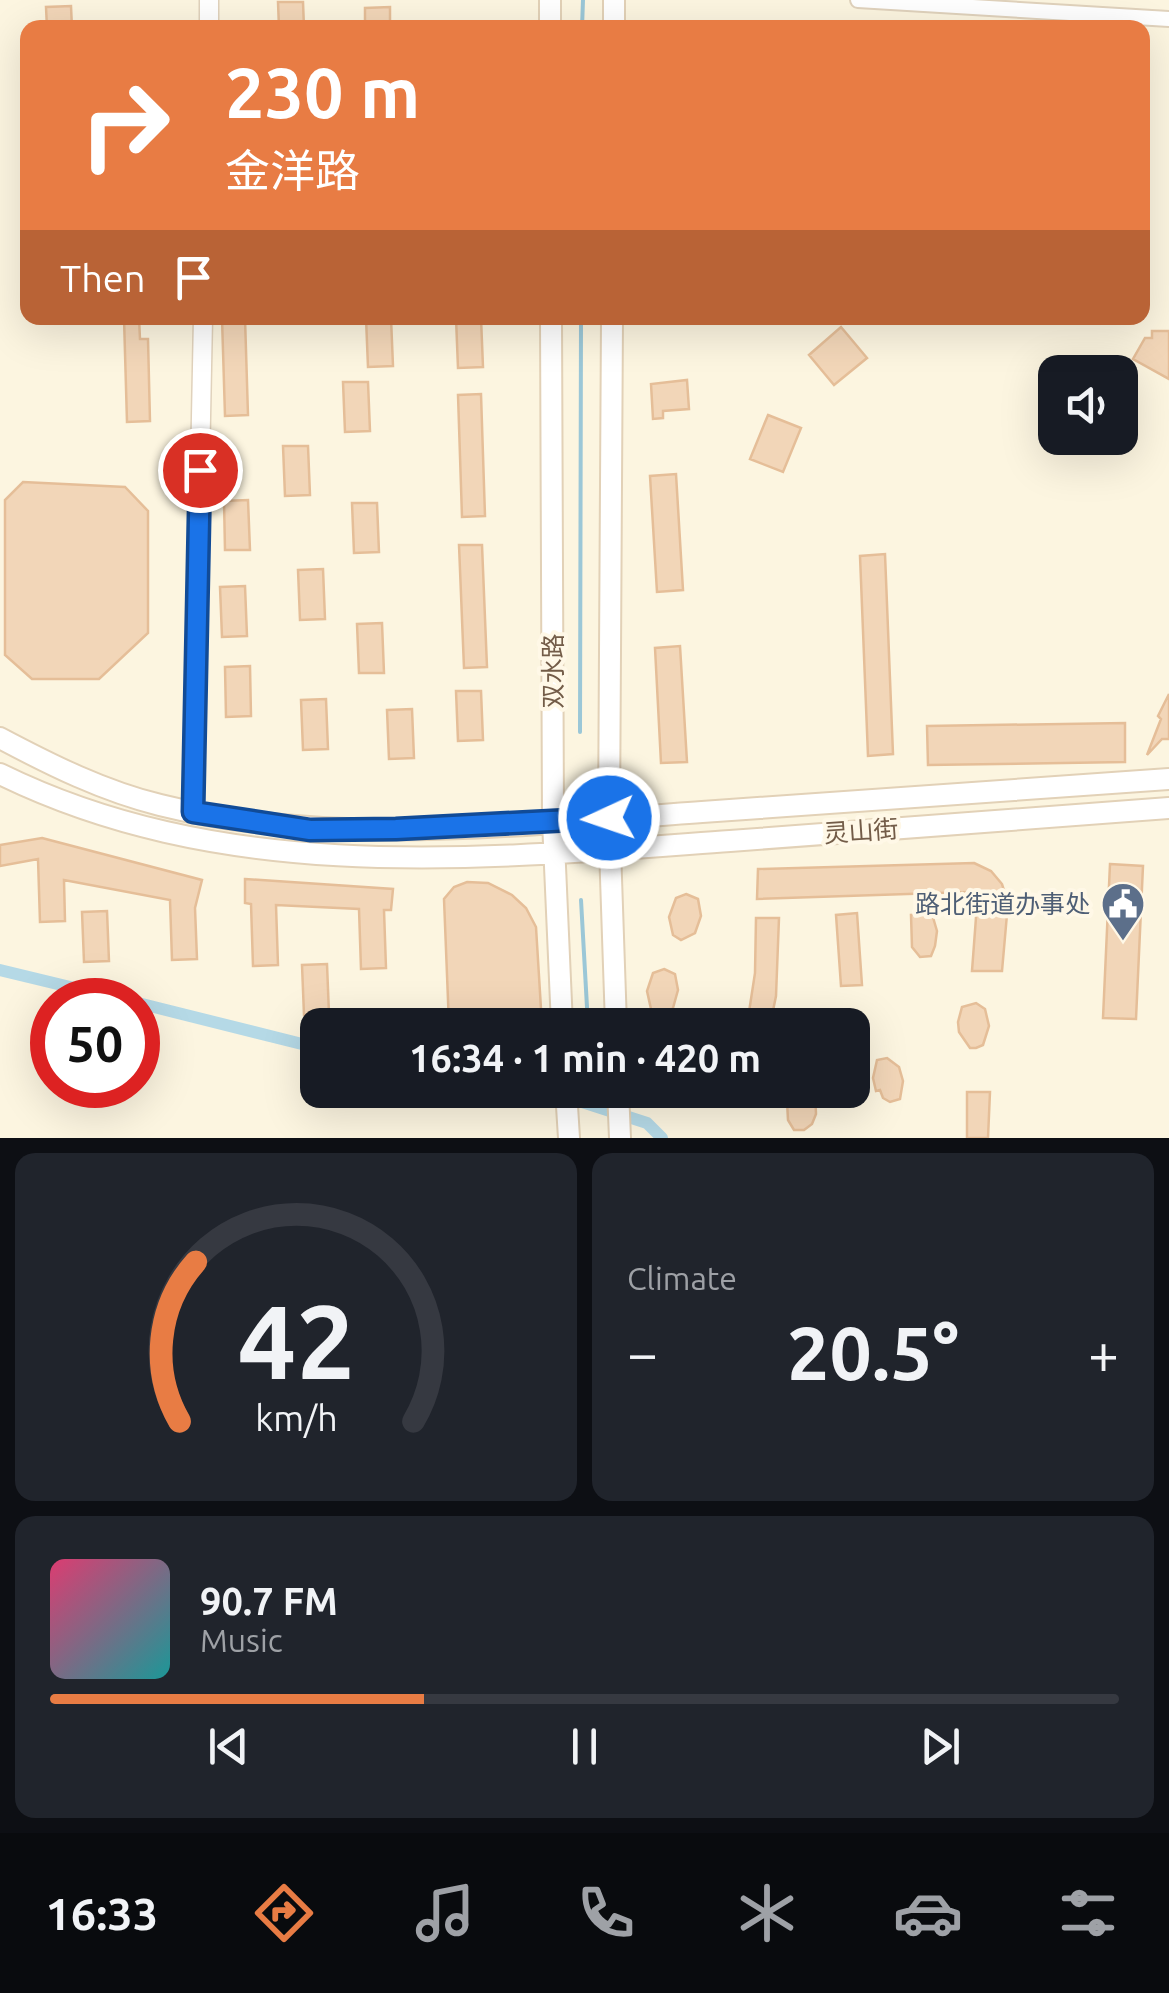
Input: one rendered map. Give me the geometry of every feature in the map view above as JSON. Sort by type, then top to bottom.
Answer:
[{"type":"main road","name":"双水路","points":[[551,325],[553,821],[561,1008]]},
{"type":"main road","points":[[612,325],[609,818],[615,1008]]},
{"type":"main road","name":"灵山街","points":[[0,738],[67,774],[157,804],[310,830],[609,818],[1169,779]]},
{"type":"main road","name":"灵山街","points":[[0,774],[46,796],[140,828],[241,848],[330,858],[610,850],[1169,808]]},
{"type":"main road","points":[[567,1108],[570,1138]]},
{"type":"street","points":[[858,0],[941,2],[1169,19]]},
{"type":"street","points":[[193,812],[203,325]]},
{"type":"building","points":[[278,2],[303,2],[304,20],[279,20]]},
{"type":"building","points":[[71,6],[72,20],[47,20],[46,7]]},
{"type":"building","points":[[390,7],[390,20],[365,20],[365,8]]},
{"type":"building","points":[[124,325],[139,325],[140,339],[148,339],[150,421],[127,422]]},
{"type":"building","points":[[222,325],[245,325],[248,415],[225,416]]},
{"type":"building","points":[[366,325],[391,325],[393,366],[368,367]]},
{"type":"building","points":[[456,325],[481,325],[483,367],[458,368]]},
{"type":"building","points":[[841,327],[867,358],[834,385],[809,355]]},
{"type":"building","points":[[1152,331],[1169,331],[1169,379],[1138,362],[1135,355],[1145,338],[1152,338]]},
{"type":"building","points":[[687,380],[689,409],[663,411],[663,418],[653,419],[651,384]]},
{"type":"building","points":[[343,382],[368,382],[370,431],[345,432]]},
{"type":"building","points":[[481,394],[485,516],[462,517],[458,395]]},
{"type":"building","points":[[768,415],[801,428],[783,472],[750,459]]},
{"type":"building","points":[[283,446],[308,446],[310,495],[285,496]]},
{"type":"building","points":[[676,474],[683,590],[657,592],[650,476]]},
{"type":"building","points":[[23,482],[125,487],[148,511],[148,633],[99,679],[32,679],[5,655],[5,500]]},
{"type":"building","points":[[248,500],[250,550],[225,550],[224,501]]},
{"type":"building","points":[[352,503],[377,503],[379,552],[354,553]]},
{"type":"building","points":[[459,545],[482,545],[487,667],[464,668]]},
{"type":"building","points":[[885,554],[893,754],[868,756],[860,556]]},
{"type":"building","points":[[323,569],[325,619],[300,620],[298,570]]},
{"type":"building","points":[[245,586],[247,636],[222,637],[220,587]]},
{"type":"building","points":[[382,623],[384,673],[359,673],[357,624]]},
{"type":"building","points":[[680,646],[687,762],[661,763],[655,648]]},
{"type":"building","points":[[250,666],[251,716],[226,717],[225,667]]},
{"type":"building","points":[[456,691],[481,691],[483,740],[458,741]]},
{"type":"building","points":[[1169,694],[1169,739],[1162,739],[1147,755],[1161,719],[1158,716]]},
{"type":"building","points":[[326,699],[328,749],[303,750],[301,700]]},
{"type":"building","points":[[412,709],[414,758],[389,759],[387,710]]},
{"type":"building","points":[[1125,723],[1125,762],[928,765],[927,726]]},
{"type":"building","points":[[42,838],[202,880],[195,908],[197,959],[172,960],[170,900],[64,880],[65,921],[40,922],[38,859],[0,866],[0,845]]},
{"type":"building","points":[[974,863],[991,871],[1002,884],[1008,903],[1002,971],[972,971],[977,904],[975,895],[969,892],[757,899],[758,869]]},
{"type":"building","name":"路北街道办事处","points":[[1110,864],[1143,866],[1136,1019],[1103,1018]]},
{"type":"building","points":[[245,879],[393,889],[391,910],[384,910],[386,968],[361,969],[359,909],[276,905],[278,965],[253,966],[251,904],[245,903]]},
{"type":"building","points":[[467,882],[488,883],[512,895],[526,908],[536,927],[541,1008],[448,1008],[444,899],[454,887]]},
{"type":"building","points":[[686,894],[698,899],[701,916],[695,933],[681,940],[673,935],[669,917],[676,898]]},
{"type":"building","points":[[107,911],[109,961],[84,962],[82,912]]},
{"type":"building","points":[[857,913],[862,985],[841,986],[836,915]]},
{"type":"building","points":[[932,914],[937,931],[935,946],[931,956],[920,957],[912,947],[911,915]]},
{"type":"building","points":[[756,918],[779,918],[774,1008],[750,1008]]},
{"type":"building","points":[[327,964],[329,1008],[304,1008],[302,965]]},
{"type":"building","points":[[664,969],[675,974],[678,990],[673,1008],[651,1008],[647,991],[653,973]]},
{"type":"building","points":[[976,1003],[985,1009],[989,1026],[983,1045],[970,1048],[959,1032],[958,1022],[962,1007]]},
{"type":"building","points":[[887,1058],[899,1067],[903,1081],[900,1099],[890,1102],[880,1090],[876,1091],[873,1078],[877,1060]]},
{"type":"building","points":[[967,1092],[990,1092],[988,1138],[967,1138]]},
{"type":"building","points":[[787,1108],[816,1108],[812,1124],[804,1130],[794,1130]]},
{"type":"waterway","points":[[582,20],[583,0]]},
{"type":"waterway","points":[[580,732],[581,325]]},
{"type":"waterway","points":[[581,900],[587,1008]]},
{"type":"waterway","points":[[0,970],[33,978]]},
{"type":"waterway","points":[[160,1008],[300,1044]]},
{"type":"waterway","points":[[601,1108],[647,1123],[662,1138]]},
{"type":"place","name":"路北街道办事处","points":[[1123,942]]},
{"type":"route","points":[[200,470],[193,812],[310,830],[609,818]]}]
